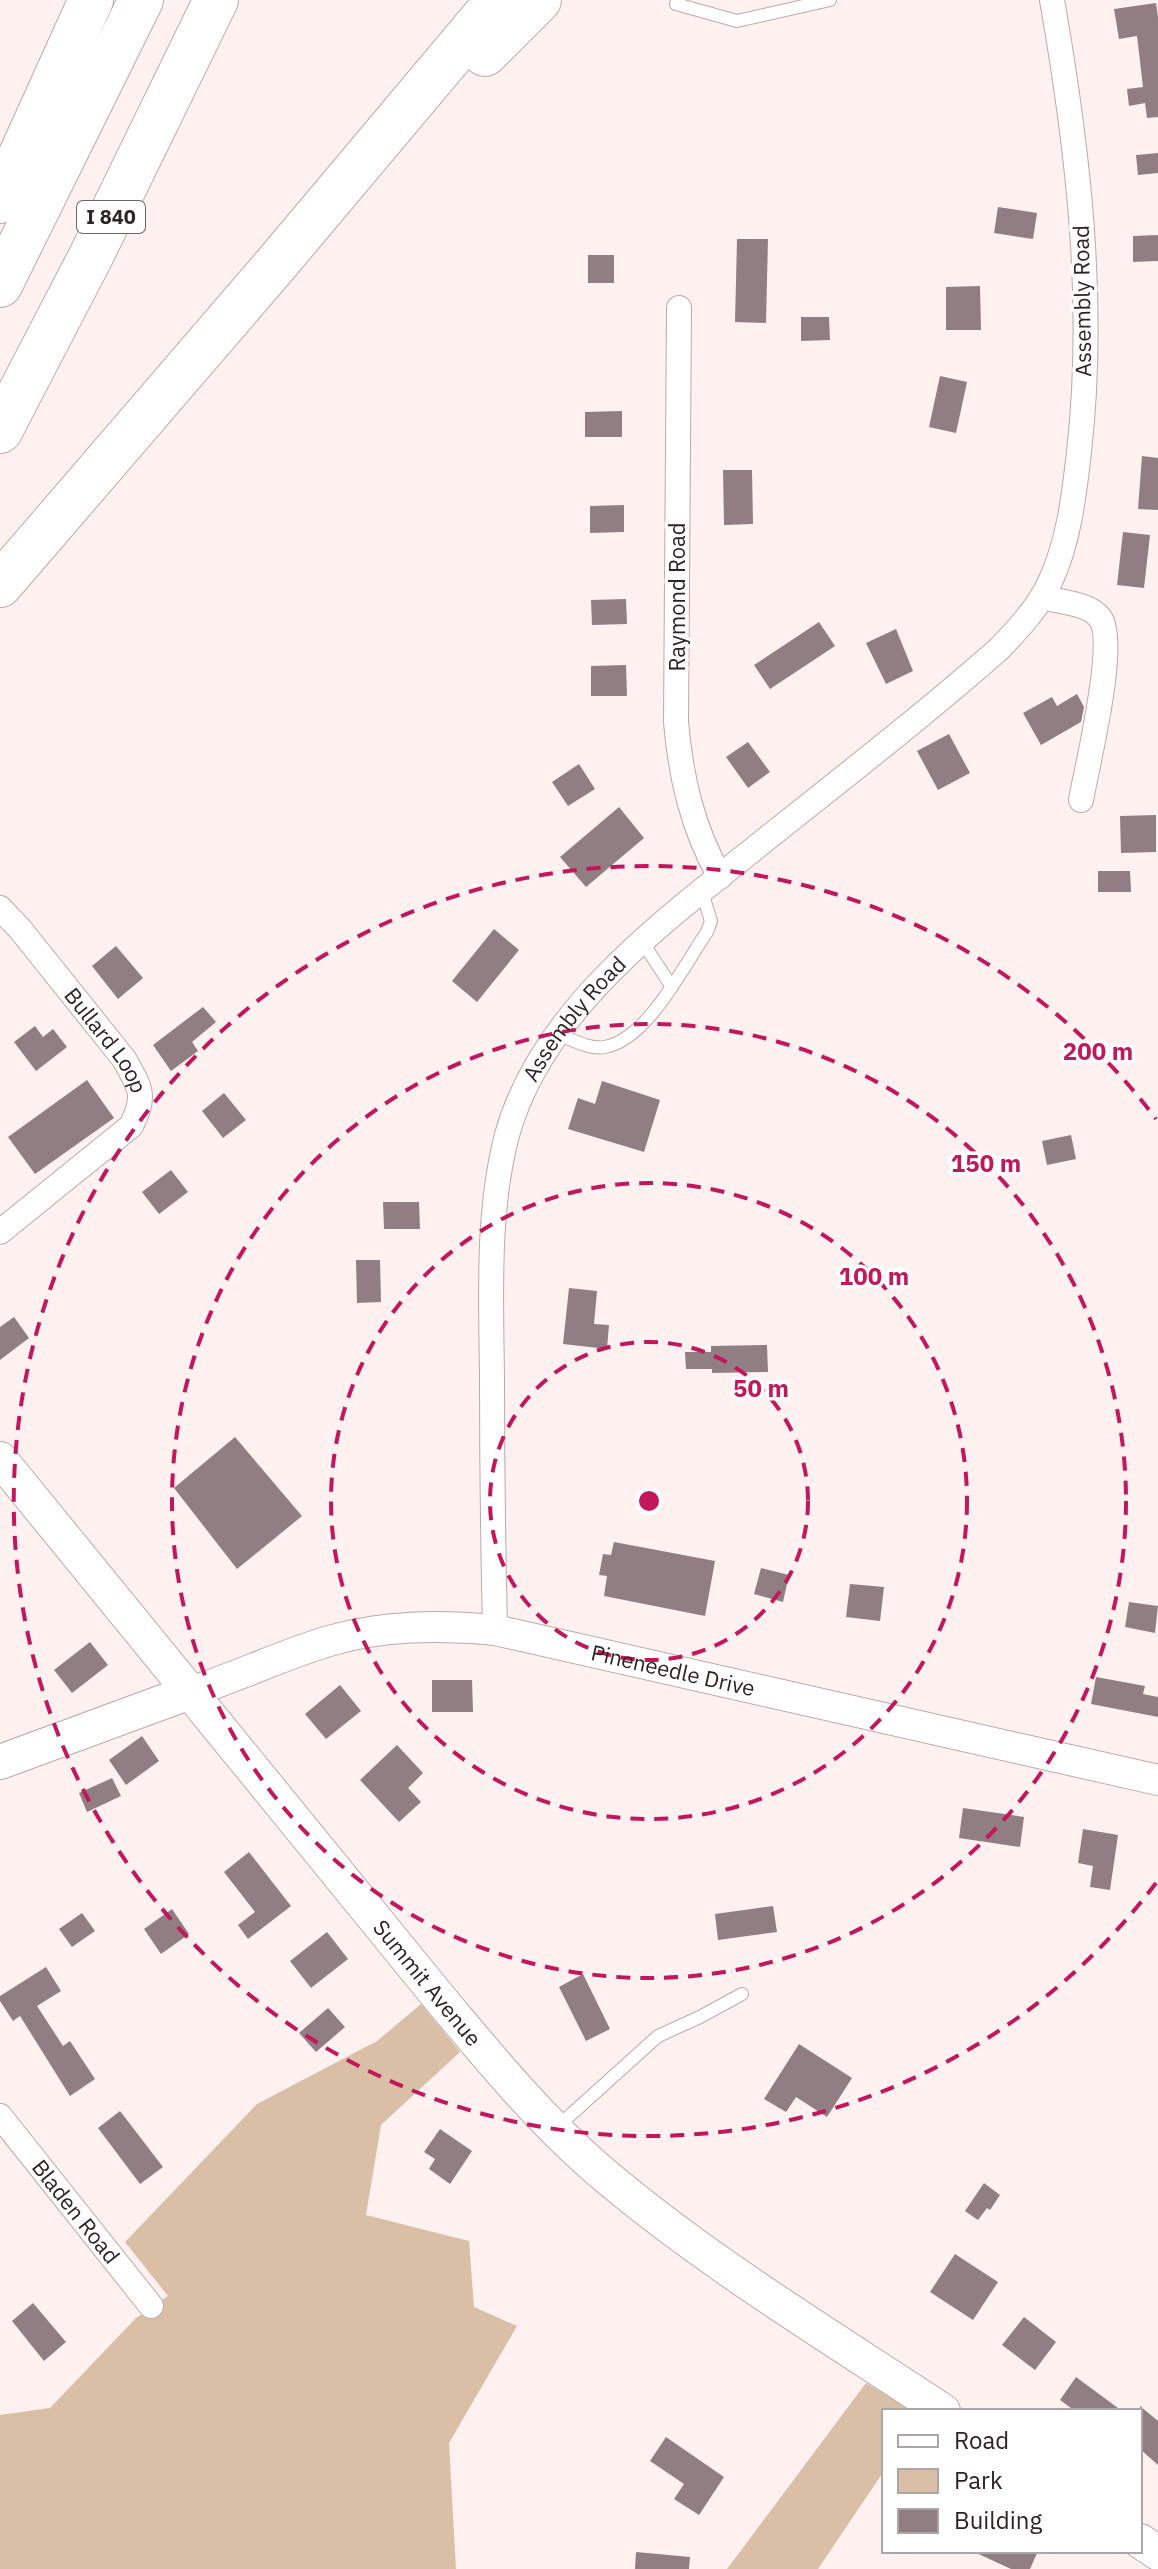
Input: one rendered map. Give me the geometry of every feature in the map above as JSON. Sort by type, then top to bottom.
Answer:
[{"type":"highway","points":[[0,201],[91,0]]},
{"type":"highway","name":"I 840","points":[[0,285],[141,0]]},
{"type":"highway","name":"I 840","points":[[0,431],[91,256],[216,0]]},
{"type":"highway","points":[[0,585],[498,0]]},
{"type":"highway","points":[[277,263],[539,0]]},
{"type":"main road","name":"Summit Avenue","points":[[0,1459],[518,2091],[593,2165],[689,2243],[940,2409]]},
{"type":"main road","points":[[0,1762],[190,1692]]},
{"type":"street","name":"Assembly Road","points":[[495,1630],[491,1336],[495,1212],[507,1136],[532,1072],[557,1034],[591,993],[643,943],[971,674],[1017,631],[1042,597],[1059,559],[1072,509],[1081,440],[1086,350],[1079,196],[1052,0]]},
{"type":"street","name":"Raymond Road","points":[[679,308],[676,722],[686,796],[703,847],[711,885]]},
{"type":"street","points":[[1042,597],[1087,608],[1098,615],[1105,626],[1106,660],[1081,800]]},
{"type":"street","name":"Bullard Loop","points":[[0,908],[124,1059],[137,1081],[140,1109],[131,1126],[0,1232]]},
{"type":"street","name":"Pineneedle Drive","points":[[190,1692],[298,1651],[365,1632],[430,1627],[495,1630],[1158,1780]]},
{"type":"street","name":"Bladen Road","points":[[0,2116],[151,2306]]},
{"type":"lane","points":[[676,4],[737,21],[830,0]]},
{"type":"lane","points":[[557,1034],[582,1044],[604,1047],[625,1039],[660,1007],[707,932],[711,921],[711,885]]},
{"type":"lane","points":[[643,943],[672,987]]},
{"type":"lane","points":[[556,2128],[658,2036],[742,1994]]},
{"type":"green space","points":[[421,2004],[460,2052],[381,2125],[366,2215],[469,2241],[474,2307],[517,2326],[449,2443],[456,2569],[0,2569],[0,2415],[50,2408],[136,2318],[168,2296],[125,2242],[257,2104],[377,2041]]},
{"type":"green space","points":[[866,2383],[911,2409],[882,2409],[882,2474],[818,2569],[727,2569]]},
{"type":"building","points":[[1156,3],[1158,117],[1147,118],[1145,103],[1129,106],[1127,89],[1143,87],[1137,36],[1119,39],[1114,9]]},
{"type":"building","points":[[1158,153],[1158,173],[1138,175],[1136,155]]},
{"type":"building","points":[[998,207],[1037,213],[1033,239],[994,233]]},
{"type":"building","points":[[1158,235],[1158,261],[1133,262],[1133,236]]},
{"type":"building","points":[[737,239],[768,239],[766,323],[735,322]]},
{"type":"building","points":[[588,255],[614,255],[614,283],[588,283]]},
{"type":"building","points":[[980,286],[981,330],[946,330],[946,287]]},
{"type":"building","points":[[801,317],[829,317],[830,340],[801,341]]},
{"type":"building","points":[[940,376],[967,382],[956,433],[929,427]]},
{"type":"building","points":[[622,411],[622,437],[585,437],[585,412]]},
{"type":"building","points":[[1142,456],[1158,458],[1158,510],[1138,509]]},
{"type":"building","points":[[723,470],[752,470],[753,524],[724,525]]},
{"type":"building","points":[[624,505],[624,532],[590,533],[590,506]]},
{"type":"building","points":[[1123,532],[1150,535],[1144,588],[1117,585]]},
{"type":"building","points":[[626,599],[627,624],[592,625],[591,600]]},
{"type":"building","points":[[819,622],[835,646],[770,689],[754,665]]},
{"type":"building","points":[[896,629],[913,671],[886,684],[866,643]]},
{"type":"building","points":[[626,665],[627,696],[591,696],[591,666]]},
{"type":"building","points":[[1077,694],[1084,707],[1081,722],[1041,745],[1023,713],[1052,697],[1057,706]]},
{"type":"building","points":[[949,734],[970,773],[938,790],[917,751]]},
{"type":"building","points":[[748,742],[770,772],[748,788],[726,757]]},
{"type":"building","points":[[579,764],[595,789],[568,806],[552,782]]},
{"type":"building","points":[[619,807],[644,838],[586,887],[560,857]]},
{"type":"building","points":[[1156,815],[1156,852],[1121,853],[1120,816]]},
{"type":"building","points":[[1098,871],[1130,871],[1131,892],[1098,892]]},
{"type":"building","points":[[494,929],[519,950],[477,1002],[452,981]]},
{"type":"building","points":[[116,946],[143,978],[118,999],[92,966]]},
{"type":"building","points":[[203,1007],[216,1022],[192,1042],[198,1051],[171,1071],[153,1045]]},
{"type":"building","points":[[35,1026],[43,1037],[53,1029],[67,1047],[36,1071],[14,1042]]},
{"type":"building","points":[[87,1080],[114,1118],[35,1174],[8,1137]]},
{"type":"building","points":[[602,1081],[660,1100],[644,1152],[568,1129],[578,1098],[595,1104]]},
{"type":"building","points":[[224,1093],[246,1120],[223,1138],[202,1111]]},
{"type":"building","points":[[1071,1135],[1076,1159],[1047,1165],[1042,1141]]},
{"type":"building","points":[[171,1170],[188,1192],[159,1214],[142,1192]]},
{"type":"building","points":[[383,1202],[419,1202],[420,1229],[384,1229]]},
{"type":"building","points":[[356,1260],[380,1260],[381,1302],[357,1303]]},
{"type":"building","points":[[569,1288],[597,1291],[594,1324],[609,1325],[607,1349],[563,1344]]},
{"type":"building","points":[[14,1317],[29,1338],[0,1360],[0,1327]]},
{"type":"building","points":[[767,1345],[768,1372],[712,1373],[712,1369],[686,1369],[685,1352],[711,1352],[711,1346]]},
{"type":"building","points":[[235,1437],[302,1516],[237,1569],[174,1488]]},
{"type":"building","points":[[614,1542],[715,1561],[705,1616],[604,1596],[607,1576],[599,1575],[603,1554],[611,1555]]},
{"type":"building","points":[[761,1568],[789,1575],[783,1602],[754,1594]]},
{"type":"building","points":[[850,1584],[884,1587],[880,1621],[846,1617]]},
{"type":"building","points":[[1129,1602],[1158,1606],[1155,1633],[1125,1627]]},
{"type":"building","points":[[90,1642],[108,1665],[72,1693],[54,1670]]},
{"type":"building","points":[[1096,1677],[1145,1686],[1143,1694],[1158,1697],[1158,1717],[1091,1704]]},
{"type":"building","points":[[432,1680],[472,1680],[473,1712],[432,1712]]},
{"type":"building","points":[[340,1685],[361,1711],[326,1739],[305,1714]]},
{"type":"building","points":[[142,1736],[159,1761],[126,1785],[109,1760]]},
{"type":"building","points":[[397,1745],[423,1773],[408,1788],[421,1802],[399,1822],[360,1780]]},
{"type":"building","points":[[112,1778],[121,1796],[87,1812],[79,1793]]},
{"type":"building","points":[[963,1808],[1024,1817],[1020,1847],[959,1838]]},
{"type":"building","points":[[1083,1829],[1118,1835],[1110,1890],[1090,1887],[1093,1866],[1078,1863]]},
{"type":"building","points":[[249,1852],[291,1906],[248,1939],[238,1925],[255,1912],[224,1872]]},
{"type":"building","points":[[773,1906],[777,1932],[718,1940],[715,1914]]},
{"type":"building","points":[[172,1909],[189,1934],[161,1954],[144,1929]]},
{"type":"building","points":[[82,1913],[95,1931],[72,1947],[59,1929]]},
{"type":"building","points":[[327,1932],[348,1959],[311,1988],[290,1961]]},
{"type":"building","points":[[46,1967],[61,1991],[37,2006],[63,2046],[70,2041],[95,2079],[70,2096],[20,2016],[13,2021],[0,2001],[0,1996]]},
{"type":"building","points":[[583,1974],[610,2029],[586,2041],[559,1987]]},
{"type":"building","points":[[328,2008],[345,2027],[316,2052],[299,2033]]},
{"type":"building","points":[[799,2044],[852,2078],[827,2117],[796,2097],[786,2112],[764,2099]]},
{"type":"building","points":[[120,2111],[163,2167],[140,2184],[98,2128]]},
{"type":"building","points":[[440,2129],[472,2151],[450,2184],[429,2169],[435,2159],[424,2152]]},
{"type":"building","points":[[984,2183],[1000,2195],[990,2210],[987,2208],[978,2220],[965,2211]]},
{"type":"building","points":[[955,2254],[998,2282],[973,2320],[930,2292]]},
{"type":"building","points":[[33,2303],[66,2342],[44,2361],[12,2321]]},
{"type":"building","points":[[1024,2317],[1056,2342],[1035,2370],[1002,2345]]},
{"type":"building","points":[[1076,2377],[1119,2409],[1072,2409],[1060,2400]]},
{"type":"building","points":[[1140,2406],[1158,2421],[1158,2465],[1142,2451]]},
{"type":"building","points":[[666,2437],[724,2477],[699,2515],[674,2499],[684,2484],[650,2461]]},
{"type":"building","points":[[636,2552],[690,2557],[689,2569],[635,2569]]},
{"type":"building","points":[[976,2553],[1037,2553],[1030,2569],[1011,2569]]}]
